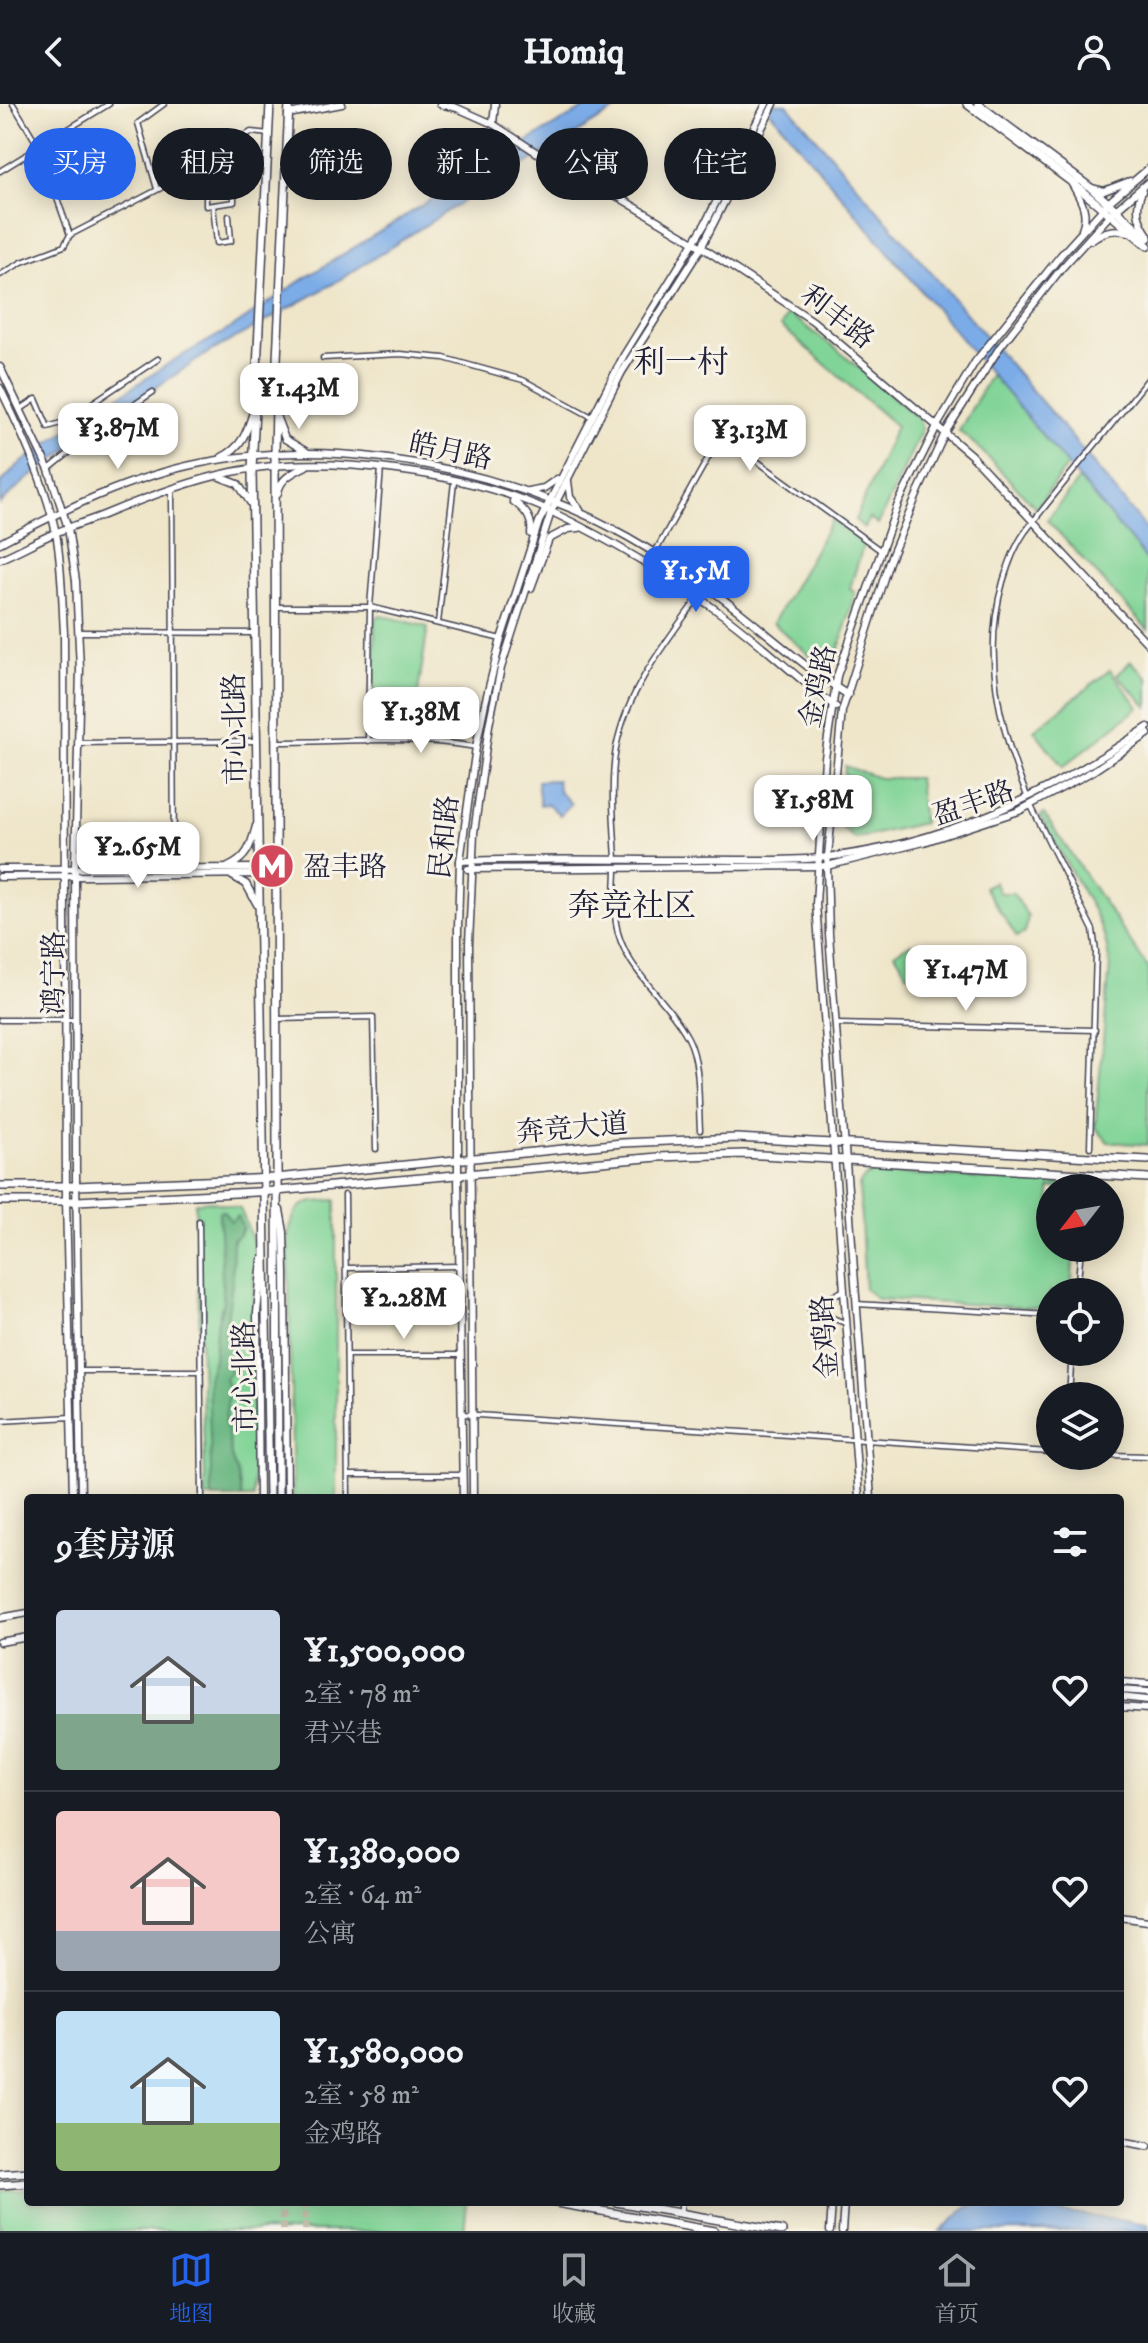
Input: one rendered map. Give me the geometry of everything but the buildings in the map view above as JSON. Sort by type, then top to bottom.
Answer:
[{"type":"main road","name":"市心北路","points":[[269,1494],[252,470],[270,104]]},
{"type":"main road","name":"市心北路","points":[[278,1494],[275,453],[289,104]]},
{"type":"main road","points":[[288,114],[342,104]]},
{"type":"main road","name":"利丰路","points":[[440,104],[493,124],[551,162],[694,242],[813,321],[971,455],[1148,644]]},
{"type":"main road","points":[[493,124],[495,104]]},
{"type":"main road","name":"民和路","points":[[554,501],[566,467],[624,355],[694,242],[766,104]]},
{"type":"main road","name":"民和路","points":[[463,1494],[458,1175],[460,865],[476,747],[501,639],[548,511],[570,475],[622,372],[701,248],[774,104]]},
{"type":"main road","points":[[967,104],[1148,236]]},
{"type":"main road","points":[[978,104],[1091,188],[1148,246]]},
{"type":"main road","name":"金鸡路","points":[[871,1494],[829,934],[827,866],[842,711],[889,562],[945,433],[1000,347],[1111,209],[1148,169]]},
{"type":"main road","points":[[1091,188],[1104,191],[1140,175]]},
{"type":"main road","points":[[1070,181],[1085,209],[1084,226],[1077,238]]},
{"type":"main road","points":[[1146,184],[1137,209],[1140,224],[1148,236]]},
{"type":"main road","name":"金鸡路","points":[[859,1494],[816,904],[825,758],[837,676],[898,504],[937,426],[975,362],[991,338],[1077,238],[1146,184]]},
{"type":"main road","points":[[1079,250],[1105,231],[1134,233]]},
{"type":"main road","name":"鸿宁路","points":[[0,367],[48,468],[68,528],[76,581],[79,632],[75,871],[76,1186],[81,1494]]},
{"type":"main road","name":"鸿宁路","points":[[0,388],[38,474],[56,533],[60,561],[64,633],[66,1200],[73,1494]]},
{"type":"main road","points":[[213,461],[228,454],[243,440],[256,401]]},
{"type":"main road","points":[[277,417],[285,439],[310,454]]},
{"type":"main road","name":"皓月路","points":[[0,543],[61,510],[146,477],[213,461],[275,453],[408,462],[525,491],[586,516],[695,579],[848,695]]},
{"type":"main road","points":[[275,508],[279,485],[285,478],[309,465]]},
{"type":"main road","name":"皓月路","points":[[0,559],[68,528],[216,476],[309,465],[381,468],[507,496],[548,511],[627,552],[726,617],[842,711]]},
{"type":"main road","points":[[525,491],[553,483],[566,467]]},
{"type":"main road","points":[[570,475],[567,485],[570,497],[586,516]]},
{"type":"main road","points":[[216,476],[238,484],[253,506]]},
{"type":"main road","points":[[507,496],[532,520],[532,531],[518,574],[520,584]]},
{"type":"main road","name":"民和路","points":[[473,1494],[475,1416],[468,1014],[471,860],[489,725],[501,668],[548,511]]},
{"type":"main road","points":[[523,601],[530,591],[549,539],[568,529],[580,528]]},
{"type":"main road","name":"盈丰路","points":[[460,865],[471,869],[817,858],[874,849],[971,823],[1030,802],[1148,727]]},
{"type":"main road","name":"盈丰路","points":[[460,865],[471,860],[827,866],[936,839],[1030,802],[1093,771],[1148,734]]},
{"type":"main road","points":[[226,871],[251,847],[257,818]]},
{"type":"main road","points":[[75,871],[174,867],[226,871],[246,884],[259,907]]},
{"type":"main road","points":[[0,869],[276,871]]},
{"type":"main road","points":[[0,877],[65,871]]},
{"type":"main road","name":"奔竞大道","points":[[0,1186],[276,1178],[622,1143],[737,1138],[1148,1160]]},
{"type":"main road","name":"奔竞大道","points":[[0,1201],[77,1201],[276,1191],[670,1156],[744,1154],[1148,1178]]},
{"type":"main road","points":[[276,1191],[284,1232],[287,1494]]},
{"type":"main road","points":[[259,1494],[257,1313],[263,1244]]},
{"type":"main road","points":[[0,1618],[24,1614]]},
{"type":"main road","points":[[0,1642],[24,1638]]},
{"type":"main road","points":[[1124,1682],[1148,1684]]},
{"type":"main road","points":[[1124,1690],[1148,1692]]},
{"type":"main road","points":[[1124,1697],[1148,1700]]},
{"type":"main road","points":[[1124,1707],[1148,1709]]},
{"type":"main road","points":[[1124,1918],[1148,1921]]},
{"type":"main road","points":[[1124,2142],[1148,2146]]},
{"type":"main road","points":[[0,2174],[24,2172]]},
{"type":"main road","points":[[0,2185],[24,2183]]},
{"type":"main road","points":[[573,2206],[714,2231]]},
{"type":"main road","points":[[640,2206],[782,2231]]},
{"type":"main road","points":[[830,2231],[832,2206]]},
{"type":"main road","points":[[842,2231],[844,2206]]},
{"type":"street","points":[[13,104],[28,128]]},
{"type":"street","points":[[70,128],[109,104]]},
{"type":"street","points":[[152,172],[138,123],[164,104]]},
{"type":"street","points":[[264,133],[269,134]]},
{"type":"street","points":[[0,171],[24,156]]},
{"type":"street","points":[[0,275],[22,262],[64,246],[70,235],[152,192]]},
{"type":"street","points":[[58,200],[70,235]]},
{"type":"street","points":[[206,200],[206,206],[234,200]]},
{"type":"street","points":[[213,205],[217,243],[231,241],[229,216]]},
{"type":"street","points":[[323,358],[400,354],[444,358],[523,380],[592,417]]},
{"type":"street","points":[[21,409],[36,399],[48,427],[64,422],[158,359]]},
{"type":"street","points":[[1090,1147],[1095,1030],[1096,952],[1093,930],[1010,756],[996,699],[992,658],[1000,595],[1008,566],[1025,533],[1148,379]]},
{"type":"street","points":[[48,468],[153,392]]},
{"type":"street","points":[[654,554],[721,435],[880,550]]},
{"type":"street","points":[[368,741],[370,607],[381,468]]},
{"type":"street","points":[[437,623],[454,482]]},
{"type":"street","points":[[172,489],[174,867]]},
{"type":"street","points":[[698,598],[660,650],[628,705],[616,750],[614,810],[615,922],[619,939],[636,968],[689,1040],[695,1062],[700,1130]]},
{"type":"street","points":[[275,607],[370,607],[501,639]]},
{"type":"street","points":[[79,632],[255,633]]},
{"type":"street","points":[[78,743],[256,741]]},
{"type":"street","points":[[276,742],[451,742],[476,747]]},
{"type":"street","points":[[276,1019],[373,1017],[376,1149]]},
{"type":"street","points":[[0,1020],[76,1020]]},
{"type":"street","points":[[836,1024],[1095,1030]]},
{"type":"street","points":[[345,1195],[348,1494]]},
{"type":"street","points":[[199,1221],[202,1494]]},
{"type":"street","points":[[346,1268],[460,1266]]},
{"type":"street","points":[[842,1291],[810,1309],[845,1323]]},
{"type":"street","points":[[856,1304],[1036,1314]]},
{"type":"street","points":[[347,1355],[462,1355]]},
{"type":"street","points":[[80,1371],[201,1371]]},
{"type":"street","points":[[462,1414],[1036,1451]]},
{"type":"street","points":[[3,1421],[71,1417]]},
{"type":"street","points":[[1124,1455],[1148,1456]]},
{"type":"street","points":[[348,1475],[463,1475]]},
{"type":"street","points":[[681,2206],[681,2213]]},
{"type":"green space","points":[[788,313],[919,419],[922,429],[878,525],[869,518],[864,528],[855,520],[896,426],[781,326]]},
{"type":"green space","points":[[991,374],[1068,465],[1036,508],[959,431]]},
{"type":"green space","points":[[1079,479],[1148,561],[1148,630],[1047,520]]},
{"type":"green space","points":[[832,520],[864,543],[850,588],[855,593],[838,653],[829,662],[817,662],[773,623]]},
{"type":"green space","points":[[380,615],[428,627],[411,737],[379,737],[373,732],[375,618]]},
{"type":"green space","points":[[1131,661],[1148,678],[1148,707],[1117,675]]},
{"type":"green space","points":[[1110,670],[1139,707],[1063,767],[1034,730]]},
{"type":"green space","points":[[845,766],[879,778],[918,778],[923,823],[855,839],[843,829]]},
{"type":"green space","points":[[1044,814],[1148,968],[1148,1145],[1108,1142],[1095,1127],[1110,965],[1105,938],[1094,912],[1040,816]]},
{"type":"green space","points":[[994,882],[1000,893],[1013,893],[1028,916],[1025,933],[1017,937],[984,887]]},
{"type":"green space","points":[[910,944],[919,948],[933,974],[921,979],[907,973],[895,953]]},
{"type":"green space","points":[[874,1172],[1036,1183],[1036,1262],[1073,1262],[1072,1278],[1036,1278],[1036,1308],[877,1299],[865,1289],[859,1185]]},
{"type":"green space","points":[[336,1200],[336,1494],[293,1494],[288,1236],[298,1210],[315,1202]]},
{"type":"green space","points":[[209,1201],[240,1208],[254,1244],[253,1494],[206,1494],[195,1203]]},
{"type":"green space","points":[[223,1211],[231,1221],[238,1216],[243,1228],[233,1239],[232,1284],[225,1332],[231,1346],[230,1373],[225,1378],[229,1390],[225,1420],[241,1494],[212,1494],[208,1378],[223,1302],[219,1212]]},
{"type":"green space","points":[[0,2190],[24,2190],[24,2206],[467,2206],[464,2231],[0,2231]]},
{"type":"water","points":[[592,104],[625,104],[585,128],[551,128]]},
{"type":"water","points":[[764,104],[787,104],[1065,429],[1148,531],[1148,561]]},
{"type":"water","points":[[536,136],[536,158],[520,167],[520,146]]},
{"type":"water","points":[[431,200],[466,200],[333,284],[208,353],[101,424],[25,481],[0,504],[0,484],[17,466],[174,360],[233,327],[300,281]]},
{"type":"water","points":[[557,780],[558,790],[571,804],[560,815],[548,804],[540,805],[537,781]]},
{"type":"water","points":[[1016,2206],[1148,2224],[1148,2231],[940,2231],[968,2207]]},
{"type":"tunnel","points":[[282,2206],[284,2231]]},
{"type":"tunnel","points":[[304,2206],[306,2231]]},
{"type":"place","name":"盈丰路","points":[[272,866]]},
{"type":"district","name":"利一村","points":[[681,362]]},
{"type":"district","name":"奔竞社区","points":[[632,905]]}]
